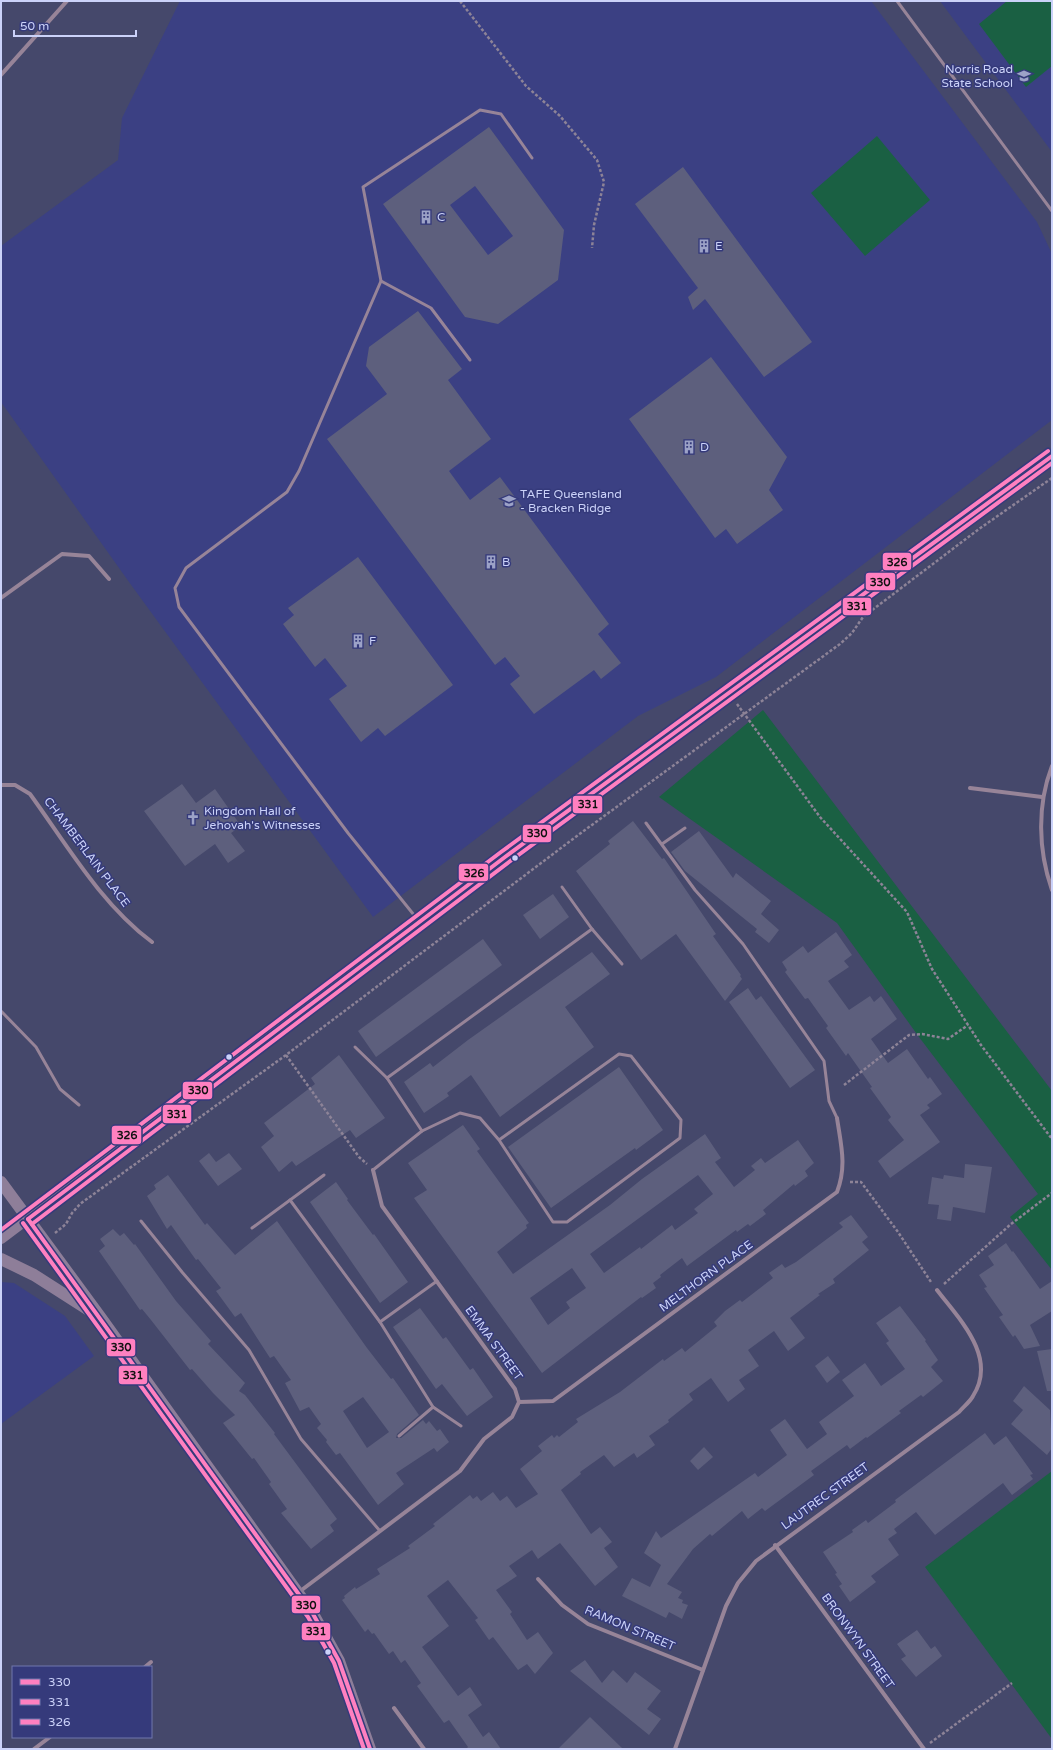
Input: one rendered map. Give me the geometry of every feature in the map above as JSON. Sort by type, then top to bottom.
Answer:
[{"type":"main road","points":[[1,1238],[419,921],[731,693],[853,600],[1052,456]]},
{"type":"main road","points":[[1,1182],[101,1318],[320,1626],[339,1661],[370,1749]]},
{"type":"main road","points":[[1,1259],[34,1275],[101,1318]]},
{"type":"street","points":[[1,75],[67,1]]},
{"type":"street","points":[[1,598],[62,554],[89,556],[109,579]]},
{"type":"street","points":[[1052,766],[1042,797],[1044,862],[1052,890]]},
{"type":"street","name":"CHAMBERLAIN PLACE","points":[[1,785],[15,785],[30,794],[106,899],[136,930],[152,942]]},
{"type":"street","points":[[970,788],[1042,797]]},
{"type":"street","name":"MELTHORN PLACE","points":[[518,1402],[553,1401],[836,1192],[841,1182],[844,1162],[837,1118]]},
{"type":"street","name":"EMMA STREET","points":[[373,1170],[382,1206],[515,1389],[518,1402]]},
{"type":"street","name":"LAUTREC STREET","points":[[675,1749],[726,1606],[738,1583],[756,1561],[775,1545],[959,1412],[973,1396],[979,1382],[980,1362],[978,1347],[937,1290]]},
{"type":"street","points":[[298,1593],[460,1471],[484,1439],[512,1417],[518,1402]]},
{"type":"street","name":"BRONWYN STREET","points":[[775,1545],[924,1748]]},
{"type":"street","name":"RAMON STREET","points":[[538,1579],[566,1609],[588,1624],[703,1670]]},
{"type":"street","points":[[146,1666],[151,1662]]},
{"type":"street","points":[[394,1708],[424,1749]]},
{"type":"street","points":[[34,1749],[49,1738]]},
{"type":"lane","points":[[898,1],[1052,211]]},
{"type":"lane","points":[[419,921],[348,833],[179,607],[175,588],[186,568],[287,492],[300,471],[381,281],[362,187],[480,110],[501,114],[532,158]]},
{"type":"lane","points":[[381,281],[431,308],[470,360]]},
{"type":"lane","points":[[646,824],[695,890],[743,944],[824,1061],[829,1102],[837,1118]]},
{"type":"lane","points":[[662,844],[685,828]]},
{"type":"lane","points":[[562,887],[592,929],[622,964]]},
{"type":"lane","points":[[387,1078],[592,929]]},
{"type":"lane","points":[[1,1011],[36,1047],[60,1089],[79,1105]]},
{"type":"lane","points":[[355,1047],[387,1078],[422,1131]]},
{"type":"lane","points":[[373,1170],[422,1131],[460,1113],[480,1118],[499,1140],[553,1222],[567,1222],[680,1138],[681,1120],[631,1056],[619,1054],[499,1140]]},
{"type":"lane","points":[[252,1228],[324,1175]]},
{"type":"lane","points":[[290,1200],[380,1322],[433,1407],[461,1426]]},
{"type":"lane","points":[[141,1221],[182,1272],[249,1350],[301,1439],[380,1532]]},
{"type":"lane","points":[[380,1322],[437,1281]]},
{"type":"lane","points":[[399,1436],[433,1407]]},
{"type":"path","points":[[460,1],[526,86],[560,116],[597,160],[604,182],[594,224],[592,248]]},
{"type":"path","points":[[60,1228],[66,1224],[68,1218],[80,1204],[286,1055],[743,713],[840,644],[852,633],[863,617],[980,529],[1052,478]]},
{"type":"path","points":[[731,693],[743,713],[820,818],[907,912],[932,969],[981,1045],[1052,1140]]},
{"type":"path","points":[[844,1085],[909,1035],[922,1034],[948,1039],[968,1025]]},
{"type":"path","points":[[286,1055],[359,1157],[373,1170]]},
{"type":"path","points":[[841,1182],[861,1182],[898,1232],[917,1263],[937,1290],[1011,1224],[1052,1193]]},
{"type":"path","points":[[924,1748],[1012,1683]]},
{"type":"shaded area","name":"TAFE Queensland - Bracken Ridge","points":[[180,1],[871,1],[1037,222],[1052,254],[1052,420],[716,677],[638,716],[373,917],[129,582],[1,402],[1,246],[118,160],[122,118]]},
{"type":"shaded area","name":"Norris Road State School","points":[[940,1],[1052,1],[1052,152]]},
{"type":"shaded area","points":[[1,1282],[14,1283],[65,1316],[94,1356],[1,1424]]},
{"type":"green space","points":[[1007,1],[1052,1],[1052,66],[1026,87],[979,24]]},
{"type":"green space","points":[[877,136],[930,200],[865,256],[811,193]]},
{"type":"green space","points":[[763,710],[1052,1091],[1052,1270],[1010,1217],[1038,1194],[919,1037],[837,923],[659,797]]},
{"type":"green space","points":[[1052,1471],[1052,1739],[925,1567]]},
{"type":"building","name":"C","points":[[489,127],[564,230],[558,280],[498,324],[465,317],[383,204]],"holes":[[[475,186],[513,236],[488,255],[450,205]]]},
{"type":"building","name":"E","points":[[683,167],[812,342],[764,377],[705,299],[693,310],[688,297],[698,288],[635,204]]},
{"type":"building","name":"B","points":[[418,311],[462,369],[448,380],[491,439],[449,471],[470,500],[500,477],[609,624],[598,634],[621,663],[601,679],[594,670],[534,714],[510,684],[520,676],[505,657],[495,665],[327,439],[387,394],[366,366],[369,347]]},
{"type":"building","name":"D","points":[[711,357],[787,457],[769,490],[783,510],[737,544],[726,529],[715,538],[629,419]]},
{"type":"building","name":"F","points":[[358,557],[453,685],[385,736],[378,728],[361,742],[329,699],[347,686],[325,658],[315,667],[283,624],[294,615],[288,608]]},
{"type":"building","name":"Kingdom Hall of Jehovah's Witnesses","points":[[182,784],[196,803],[215,789],[241,826],[231,833],[245,851],[228,863],[215,844],[185,866],[144,811]]},
{"type":"building","points":[[633,821],[662,859],[664,858],[716,934],[713,936],[741,975],[740,976],[742,979],[725,1001],[676,934],[641,960],[576,871],[610,844],[608,841]]},
{"type":"building","points":[[699,831],[733,878],[736,873],[771,901],[761,914],[779,930],[769,943],[755,932],[757,929],[685,871],[671,852]]},
{"type":"building","points":[[553,894],[569,917],[540,939],[523,915]]},
{"type":"building","points":[[836,932],[852,955],[844,961],[849,967],[828,981],[849,1010],[870,996],[874,1002],[881,996],[897,1019],[871,1039],[888,1063],[907,1049],[928,1079],[930,1077],[942,1094],[927,1105],[930,1108],[920,1115],[940,1142],[890,1178],[878,1161],[904,1140],[888,1120],[891,1117],[870,1088],[872,1087],[848,1053],[846,1056],[826,1028],[828,1026],[808,998],[805,999],[785,972],[787,970],[782,962],[803,946],[808,953]]},
{"type":"building","points":[[483,939],[502,965],[376,1057],[358,1031]]},
{"type":"building","points":[[592,952],[610,974],[565,1007],[594,1047],[500,1117],[471,1075],[447,1093],[449,1096],[424,1113],[404,1082],[430,1063],[433,1067],[468,1040]]},
{"type":"building","points":[[748,988],[756,1000],[761,996],[815,1070],[790,1088],[729,1002]]},
{"type":"building","points":[[339,1055],[385,1118],[356,1138],[350,1130],[296,1166],[292,1161],[279,1172],[261,1147],[274,1136],[264,1123],[315,1084],[311,1078]]},
{"type":"building","points":[[619,1067],[663,1130],[636,1150],[635,1148],[551,1208],[508,1147]]},
{"type":"building","points":[[463,1125],[480,1149],[477,1151],[529,1223],[526,1225],[527,1228],[497,1252],[513,1274],[610,1205],[642,1179],[705,1134],[721,1158],[715,1162],[734,1187],[755,1170],[751,1166],[761,1158],[765,1163],[798,1140],[814,1163],[805,1171],[808,1176],[795,1186],[794,1184],[763,1210],[766,1214],[750,1226],[748,1224],[737,1232],[736,1230],[687,1266],[682,1258],[660,1275],[661,1277],[653,1283],[656,1288],[642,1298],[641,1297],[542,1373],[414,1198],[427,1190],[408,1163]],"holes":[[[698,1175],[713,1194],[694,1209],[698,1213],[675,1230],[672,1225],[641,1249],[640,1247],[604,1273],[590,1254]],[[572,1268],[586,1288],[566,1302],[570,1308],[548,1325],[530,1298]]]},
{"type":"building","points":[[209,1153],[216,1162],[229,1153],[242,1169],[218,1186],[199,1161]]},
{"type":"building","points":[[965,1164],[992,1167],[985,1213],[953,1207],[951,1221],[937,1219],[939,1205],[928,1204],[932,1177],[943,1179],[944,1175],[964,1178]]},
{"type":"building","points":[[168,1175],[205,1225],[207,1223],[235,1255],[277,1221],[367,1348],[391,1379],[393,1378],[419,1415],[397,1434],[396,1438],[401,1438],[423,1420],[426,1424],[429,1421],[437,1431],[440,1429],[449,1442],[437,1452],[434,1448],[396,1473],[404,1484],[378,1505],[340,1453],[336,1455],[326,1442],[327,1440],[317,1428],[321,1424],[309,1407],[300,1411],[285,1383],[291,1380],[274,1356],[270,1358],[241,1313],[235,1317],[216,1291],[221,1288],[198,1259],[196,1260],[171,1225],[167,1229],[147,1196],[156,1189],[154,1185]],"holes":[[[363,1397],[389,1432],[367,1448],[343,1411]]]},
{"type":"building","points":[[336,1182],[348,1199],[347,1200],[373,1235],[374,1234],[408,1282],[380,1303],[310,1202]]},
{"type":"building","points":[[851,1215],[868,1237],[862,1242],[869,1250],[833,1279],[835,1283],[818,1294],[820,1295],[790,1318],[805,1338],[788,1351],[774,1331],[748,1350],[759,1366],[739,1380],[745,1389],[728,1402],[711,1378],[689,1394],[693,1400],[668,1420],[669,1422],[649,1436],[655,1445],[637,1458],[634,1453],[614,1467],[604,1455],[580,1472],[581,1474],[561,1490],[591,1534],[600,1527],[612,1542],[604,1548],[618,1567],[595,1586],[560,1543],[538,1559],[532,1550],[509,1566],[517,1576],[496,1590],[512,1612],[510,1614],[527,1640],[538,1632],[553,1653],[535,1674],[527,1664],[518,1670],[493,1637],[489,1640],[475,1620],[478,1618],[448,1580],[427,1596],[449,1626],[422,1647],[458,1696],[470,1687],[482,1705],[468,1715],[483,1737],[489,1732],[501,1749],[466,1749],[468,1747],[449,1720],[444,1723],[417,1686],[421,1683],[405,1660],[401,1663],[393,1651],[389,1654],[374,1633],[372,1634],[368,1629],[365,1632],[342,1600],[345,1598],[344,1596],[355,1587],[356,1589],[380,1574],[377,1569],[410,1548],[408,1546],[435,1526],[433,1524],[470,1495],[473,1499],[477,1496],[481,1501],[493,1492],[500,1501],[507,1496],[516,1508],[538,1494],[520,1469],[542,1451],[538,1446],[552,1435],[554,1438],[557,1435],[559,1437],[578,1422],[576,1419],[620,1392],[663,1359],[664,1361],[682,1348],[685,1352],[717,1326],[714,1322],[725,1311],[740,1300],[742,1302],[773,1278],[769,1273],[782,1264],[785,1268],[796,1262],[843,1227],[839,1223]]},
{"type":"building","points":[[113,1229],[120,1236],[124,1233],[134,1245],[135,1244],[176,1301],[211,1341],[208,1344],[245,1383],[239,1391],[245,1395],[275,1433],[274,1434],[337,1519],[330,1525],[334,1531],[311,1549],[281,1513],[287,1509],[269,1484],[271,1482],[254,1458],[252,1459],[223,1423],[235,1415],[192,1369],[190,1370],[142,1309],[140,1310],[99,1251],[105,1246],[100,1239]]},
{"type":"building","points":[[1006,1243],[1040,1289],[1052,1281],[1052,1311],[1030,1325],[1040,1346],[1024,1349],[1015,1335],[1013,1337],[999,1317],[1003,1315],[984,1288],[987,1287],[979,1275],[994,1265],[988,1256]]},
{"type":"building","points":[[900,1306],[926,1340],[925,1341],[938,1360],[931,1367],[943,1381],[923,1397],[921,1395],[899,1411],[901,1413],[867,1438],[866,1437],[850,1449],[847,1445],[811,1471],[814,1475],[765,1511],[762,1508],[748,1519],[742,1511],[712,1536],[710,1534],[693,1549],[667,1584],[682,1592],[678,1598],[683,1600],[682,1603],[688,1605],[682,1619],[669,1612],[666,1618],[622,1596],[632,1578],[650,1587],[661,1565],[644,1553],[656,1531],[661,1538],[755,1473],[758,1477],[787,1455],[770,1430],[785,1419],[807,1449],[827,1434],[819,1422],[854,1396],[842,1380],[865,1363],[881,1386],[905,1369],[886,1343],[889,1341],[876,1323]]},
{"type":"building","points":[[420,1308],[443,1339],[446,1337],[470,1370],[473,1368],[493,1397],[467,1416],[442,1384],[436,1389],[393,1327]]},
{"type":"building","points":[[1052,1349],[1052,1391],[1047,1391],[1037,1351]]},
{"type":"building","points":[[828,1356],[840,1372],[827,1383],[815,1366]]},
{"type":"building","points":[[1024,1386],[1050,1410],[1052,1448],[1047,1455],[1011,1424],[1023,1410],[1013,1401]]},
{"type":"building","points":[[985,1433],[994,1445],[1006,1436],[1033,1474],[1030,1475],[1033,1479],[1012,1495],[1003,1483],[935,1535],[916,1512],[894,1529],[897,1533],[888,1539],[899,1555],[871,1576],[876,1582],[850,1602],[839,1586],[842,1584],[835,1574],[837,1573],[823,1552],[853,1532],[852,1530],[866,1520],[868,1523],[896,1502],[895,1500]]},
{"type":"building","points":[[704,1447],[713,1457],[698,1470],[690,1461]]},
{"type":"building","points":[[917,1630],[931,1649],[935,1646],[942,1656],[916,1677],[901,1659],[906,1656],[897,1644]]},
{"type":"building","points":[[585,1660],[602,1683],[613,1670],[627,1683],[635,1672],[661,1691],[647,1709],[661,1719],[649,1735],[570,1671]]},
{"type":"building","points":[[590,1717],[623,1749],[558,1749]]},
{"type":"transit line","name":"326","points":[[1,1230],[501,852],[1048,451]]},
{"type":"transit line","name":"330","points":[[28,1219],[505,857],[1052,456]]},
{"type":"transit line","name":"331","points":[[32,1224],[509,862],[1052,463]]},
{"type":"transit line","name":"330","points":[[28,1219],[313,1614],[339,1661],[370,1749]]},
{"type":"transit line","name":"331","points":[[23,1223],[308,1617],[334,1663],[364,1749]]},
{"type":"place","name":"Norris Road State School","points":[[1024,76]]},
{"type":"place","name":"C","points":[[426,217]]},
{"type":"place","name":"E","points":[[704,246]]},
{"type":"place","name":"D","points":[[689,447]]},
{"type":"place","name":"TAFE Queensland - Bracken Ridge","points":[[509,501]]},
{"type":"place","name":"B","points":[[491,562]]},
{"type":"place","name":"F","points":[[358,641]]},
{"type":"place","name":"Kingdom Hall of Jehovah's Witnesses","points":[[193,818]]}]
